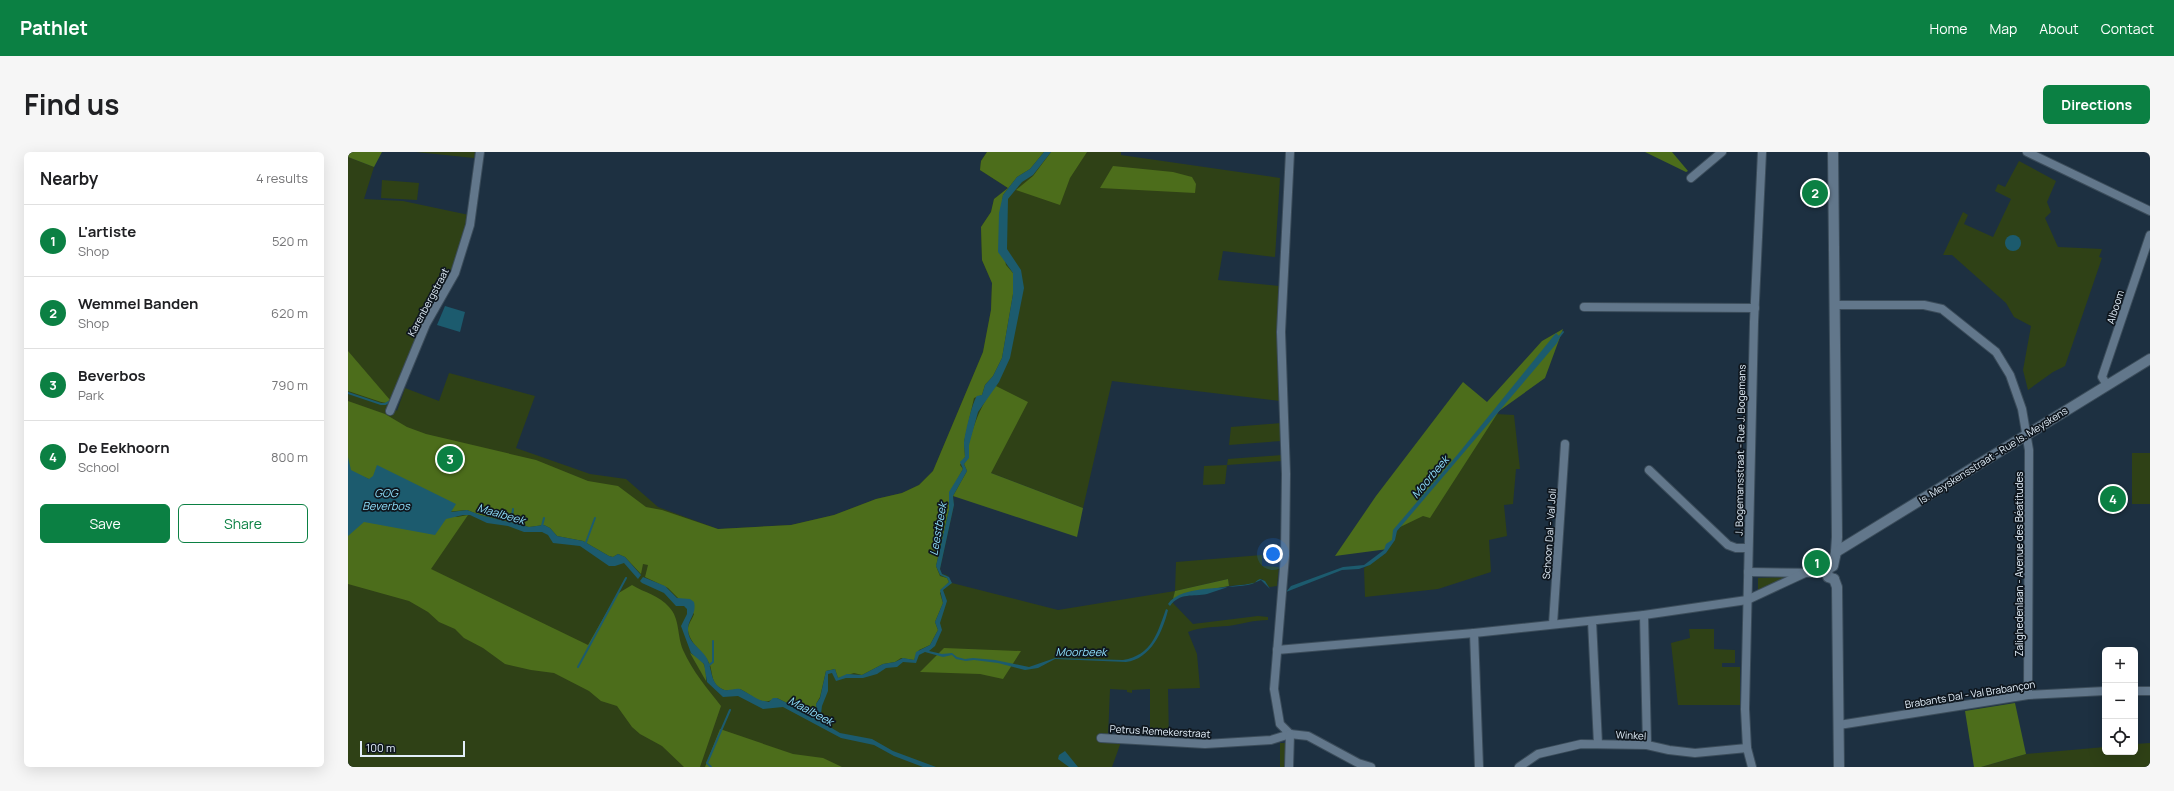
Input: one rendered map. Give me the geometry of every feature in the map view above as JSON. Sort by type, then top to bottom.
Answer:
[{"type":"street","name":"Karenbergstraat","points":[[390,411],[426,324],[446,292],[458,266],[470,224],[480,152]]},
{"type":"street","points":[[1290,152],[1281,332],[1286,474],[1285,556],[1274,689],[1276,710],[1280,724],[1290,734],[1308,736],[1358,763],[1371,767]]},
{"type":"street","points":[[1691,178],[1722,152]]},
{"type":"street","name":"J. Bogemansstraat - Rue J. Bogemans","points":[[1752,767],[1747,748],[1745,709],[1755,308],[1762,152]]},
{"type":"street","points":[[1833,152],[1836,552],[1831,572],[1837,587],[1839,767]]},
{"type":"street","points":[[2027,152],[2044,156],[2150,211]]},
{"type":"street","name":"Alboom","points":[[2107,385],[2102,377],[2150,234]]},
{"type":"street","name":"Zalighedenlaan - Avenue des Béatitudes","points":[[1835,305],[1924,305],[1942,309],[1952,315],[1996,352],[2004,363],[2016,390],[2028,434],[2030,450],[2028,695]]},
{"type":"street","points":[[1584,307],[1755,308]]},
{"type":"street","name":"Is. Meyskensstraat - Rue Is. Meyskens","points":[[1836,552],[2150,359]]},
{"type":"street","name":"Schoon Dal - Val Joli","points":[[1553,624],[1565,444]]},
{"type":"street","points":[[1649,470],[1728,545],[1736,548],[1748,548]]},
{"type":"street","points":[[1748,572],[1831,572]]},
{"type":"street","points":[[1277,650],[1592,621],[1747,600],[1805,573]]},
{"type":"street","points":[[1644,615],[1647,745]]},
{"type":"street","points":[[1592,621],[1598,744]]},
{"type":"street","points":[[1474,633],[1479,767]]},
{"type":"street","name":"Brabants Dal - Val Brabançon","points":[[1839,725],[2028,695],[2102,691]]},
{"type":"street","points":[[2138,691],[2150,691]]},
{"type":"street","points":[[1288,767],[1290,734]]},
{"type":"street","name":"Petrus Remekerstraat","points":[[1101,738],[1205,744],[1271,740],[1290,734]]},
{"type":"street","name":"Winkel","points":[[1519,767],[1538,754],[1581,744],[1647,745],[1669,750],[1695,753],[1747,748]]},
{"type":"green space","points":[[348,152],[382,152],[374,167],[348,157]]},
{"type":"green space","points":[[416,152],[475,152],[474,158]]},
{"type":"green space","points":[[987,152],[1121,152],[1121,155],[1280,178],[1275,257],[1223,251],[1218,280],[1279,286],[1277,349],[1280,401],[1112,381],[1083,508],[991,473],[953,497],[954,505],[940,569],[942,574],[947,575],[952,583],[1058,610],[1175,591],[1173,603],[1193,624],[1258,616],[1268,617],[1268,620],[1203,628],[1188,632],[1197,654],[1200,688],[1168,689],[1169,740],[1150,738],[1150,689],[1132,690],[1132,693],[1127,692],[1127,690],[1110,689],[1108,737],[1121,742],[1112,767],[348,767],[348,157],[374,167],[364,199],[403,201],[469,215],[456,263],[390,400],[397,411],[405,388],[439,401],[449,373],[535,396],[516,448],[590,474],[626,479],[658,507],[718,529],[791,525],[834,515],[876,499],[902,493],[919,485],[933,471],[983,352],[991,310],[992,283],[982,260],[981,227],[991,212],[994,199],[1008,188],[980,170],[981,161]]},
{"type":"green space","points":[[987,152],[1044,152],[1030,169],[1017,177],[1003,195],[999,231],[1006,265],[1013,273],[1013,294],[1002,358],[993,376],[985,385],[982,395],[974,398],[964,442],[965,457],[960,465],[963,469],[949,494],[949,510],[936,566],[940,576],[947,578],[949,582],[940,593],[943,603],[935,622],[938,630],[930,645],[919,650],[914,660],[901,658],[895,662],[883,664],[862,675],[854,673],[838,678],[835,669],[826,671],[820,697],[816,704],[817,711],[815,717],[777,698],[761,701],[740,689],[726,690],[718,687],[714,681],[708,660],[692,641],[688,631],[688,627],[694,614],[668,588],[645,577],[648,565],[643,564],[641,574],[625,557],[618,554],[613,557],[609,556],[583,541],[557,536],[550,528],[544,525],[529,527],[480,515],[467,510],[445,512],[348,470],[348,401],[385,414],[407,427],[426,434],[536,460],[588,481],[618,486],[646,507],[662,510],[718,529],[791,525],[834,515],[876,499],[902,493],[919,485],[933,471],[983,352],[991,310],[992,283],[982,260],[981,227],[991,212],[994,199],[1008,188],[980,170],[981,161]]},
{"type":"green space","points":[[1051,152],[1087,152],[1070,178],[1060,205],[1016,190],[1033,176]]},
{"type":"green space","points":[[1645,152],[1672,152],[1688,171],[1686,172]]},
{"type":"green space","points":[[2019,161],[2056,181],[2047,202],[2051,212],[2045,218],[2058,247],[2102,249],[2099,257],[2102,258],[2065,366],[2053,372],[2028,390],[2023,370],[2031,326],[2014,317],[2006,303],[1952,255],[1943,255],[1963,212],[1968,215],[1964,224],[1993,237],[2011,199],[1995,191],[1998,184],[2005,187]]},
{"type":"green space","points":[[1113,166],[1173,172],[1192,177],[1196,184],[1195,193],[1100,188]]},
{"type":"green space","points":[[382,180],[419,183],[417,200],[381,198]]},
{"type":"green space","points":[[1563,329],[1545,378],[1499,411],[1430,518],[1423,516],[1398,528],[1388,549],[1335,556],[1376,496],[1463,382],[1487,402],[1542,341]]},
{"type":"green space","points":[[348,351],[390,400],[386,403],[381,402],[348,391]]},
{"type":"green space","points":[[996,386],[1028,402],[991,473],[1083,508],[1077,537],[953,496],[967,471],[964,464],[968,456],[969,443],[976,420],[991,392]]},
{"type":"green space","points":[[1496,414],[1514,415],[1520,469],[1516,469],[1513,504],[1504,505],[1507,536],[1489,540],[1491,572],[1438,589],[1365,597],[1364,568],[1386,553],[1396,532]]},
{"type":"green space","points":[[1281,423],[1281,441],[1229,445],[1231,427]]},
{"type":"green space","points":[[2132,453],[2150,453],[2150,504],[2132,504]]},
{"type":"green space","points":[[1282,455],[1282,461],[1227,465],[1228,459]]},
{"type":"green space","points":[[1227,465],[1225,484],[1203,485],[1204,466]]},
{"type":"green space","points":[[348,477],[457,517],[468,515],[431,569],[588,645],[617,594],[632,585],[665,603],[673,611],[677,622],[681,645],[691,666],[721,706],[700,767],[684,767],[662,746],[640,734],[632,727],[617,706],[601,701],[589,691],[554,673],[531,670],[505,664],[483,648],[464,638],[455,629],[439,622],[428,612],[409,601],[348,584]]},
{"type":"green space","points":[[1262,555],[1262,566],[1279,567],[1277,586],[1269,587],[1262,579],[1252,584],[1229,586],[1228,579],[1175,591],[1176,562]]},
{"type":"green space","points":[[1785,577],[1760,591],[1758,590],[1758,578]]},
{"type":"green space","points":[[1228,579],[1229,586],[1202,591],[1193,591],[1173,599],[1175,591]]},
{"type":"green space","points":[[1689,629],[1714,629],[1714,649],[1735,650],[1735,663],[1722,663],[1722,667],[1740,667],[1740,705],[1678,705],[1671,643],[1690,638]]},
{"type":"green space","points":[[944,648],[1021,651],[1003,679],[980,674],[920,672]]},
{"type":"green space","points":[[690,653],[698,658],[705,666],[706,681]]},
{"type":"green space","points":[[2015,703],[2026,754],[1981,767],[1974,767],[1965,711]]},
{"type":"green space","points":[[720,729],[793,754],[823,758],[842,767],[705,767]]},
{"type":"green space","points":[[1280,743],[1287,743],[1286,767],[1280,767]]},
{"type":"green space","points":[[2150,743],[2150,767],[1981,767],[2026,754],[2102,747],[2102,755],[2138,755],[2138,744]]},
{"type":"water","points":[[1044,152],[1051,152],[1033,175],[1022,182],[1008,199],[1007,249],[1021,270],[1024,288],[1010,358],[999,382],[978,412],[969,445],[969,458],[964,464],[967,471],[953,496],[954,505],[940,569],[942,574],[949,577],[952,583],[943,590],[947,601],[940,623],[942,630],[935,646],[929,651],[942,654],[952,653],[957,657],[965,659],[973,658],[995,660],[1029,667],[1055,658],[1123,660],[1141,653],[1147,648],[1160,627],[1166,609],[1168,610],[1166,618],[1159,635],[1149,650],[1142,656],[1135,660],[1126,662],[1055,659],[1038,668],[1025,670],[998,663],[974,660],[966,661],[956,659],[952,655],[943,657],[925,652],[919,655],[916,663],[903,662],[897,667],[886,668],[877,674],[863,678],[846,678],[836,681],[832,673],[828,674],[828,691],[822,706],[820,721],[840,733],[872,739],[893,751],[936,767],[923,767],[894,756],[874,745],[841,738],[783,707],[763,709],[738,696],[723,697],[707,682],[704,664],[691,653],[681,626],[687,614],[687,609],[684,606],[676,606],[664,593],[642,583],[640,581],[643,577],[665,586],[677,598],[690,599],[694,602],[694,610],[688,625],[690,638],[706,657],[713,679],[718,686],[726,690],[740,689],[757,699],[769,702],[773,698],[777,698],[815,717],[817,711],[816,704],[820,698],[826,671],[835,669],[838,678],[847,674],[862,675],[883,664],[895,662],[903,658],[914,660],[916,652],[930,645],[938,630],[935,622],[943,603],[940,590],[949,582],[947,578],[940,575],[936,566],[949,510],[949,492],[963,469],[960,462],[965,457],[965,434],[975,399],[977,396],[982,395],[985,385],[993,376],[1002,358],[1013,294],[1013,273],[998,252],[999,213],[1003,195],[1017,177],[1030,169]]},
{"type":"water","points":[[2013,235],[2019,237],[2021,243],[2019,249],[2013,251],[2007,249],[2005,243],[2007,237]]},
{"type":"water","points":[[445,306],[465,312],[460,332],[437,325]]},
{"type":"water","points":[[1556,333],[1560,337],[1557,343],[1397,531],[1395,540],[1386,553],[1370,565],[1359,569],[1342,570],[1286,592],[1291,586],[1343,567],[1364,565],[1384,550],[1386,544],[1392,540],[1393,530],[1458,454]]},
{"type":"water","name":"GOG Beverbos","points":[[348,457],[351,470],[369,479],[373,476],[377,465],[456,504],[451,512],[467,510],[480,515],[529,527],[544,525],[550,528],[557,536],[583,541],[609,556],[613,557],[618,554],[625,557],[641,575],[638,579],[624,563],[609,566],[580,546],[553,543],[548,535],[542,532],[524,532],[508,526],[487,523],[470,515],[446,519],[435,535],[364,522],[348,536]]},
{"type":"water","points":[[1260,579],[1265,581],[1270,589],[1261,580],[1255,582]]},
{"type":"water","points":[[1255,582],[1243,586],[1228,587],[1248,584]]},
{"type":"water","points":[[1228,587],[1207,594],[1182,597],[1170,606],[1168,604],[1174,598],[1194,590]]},
{"type":"water","points":[[1065,751],[1078,767],[1069,767],[1058,759],[1059,755]]},
{"type":"waterway","name":"Moorbeek","points":[[1559,337],[1563,332]]},
{"type":"waterway","points":[[348,393],[381,404],[391,401]]},
{"type":"waterway","name":"Maalbeek","points":[[511,524],[513,509]]},
{"type":"waterway","points":[[542,526],[544,518]]},
{"type":"waterway","points":[[585,545],[595,518]]},
{"type":"waterway","points":[[578,667],[626,578]]},
{"type":"waterway","points":[[708,666],[713,662],[713,641]]},
{"type":"waterway","points":[[711,767],[707,763],[730,710]]},
{"type":"place","name":"Wemmel Banden","points":[[1815,193]]},
{"type":"place","name":"Beverbos","points":[[450,459]]},
{"type":"place","name":"De Eekhoorn","points":[[2113,499]]},
{"type":"place","name":"L'artiste","points":[[1817,563]]},
{"type":"water label","name":"Leestbeek","points":[[938,529]]}]
